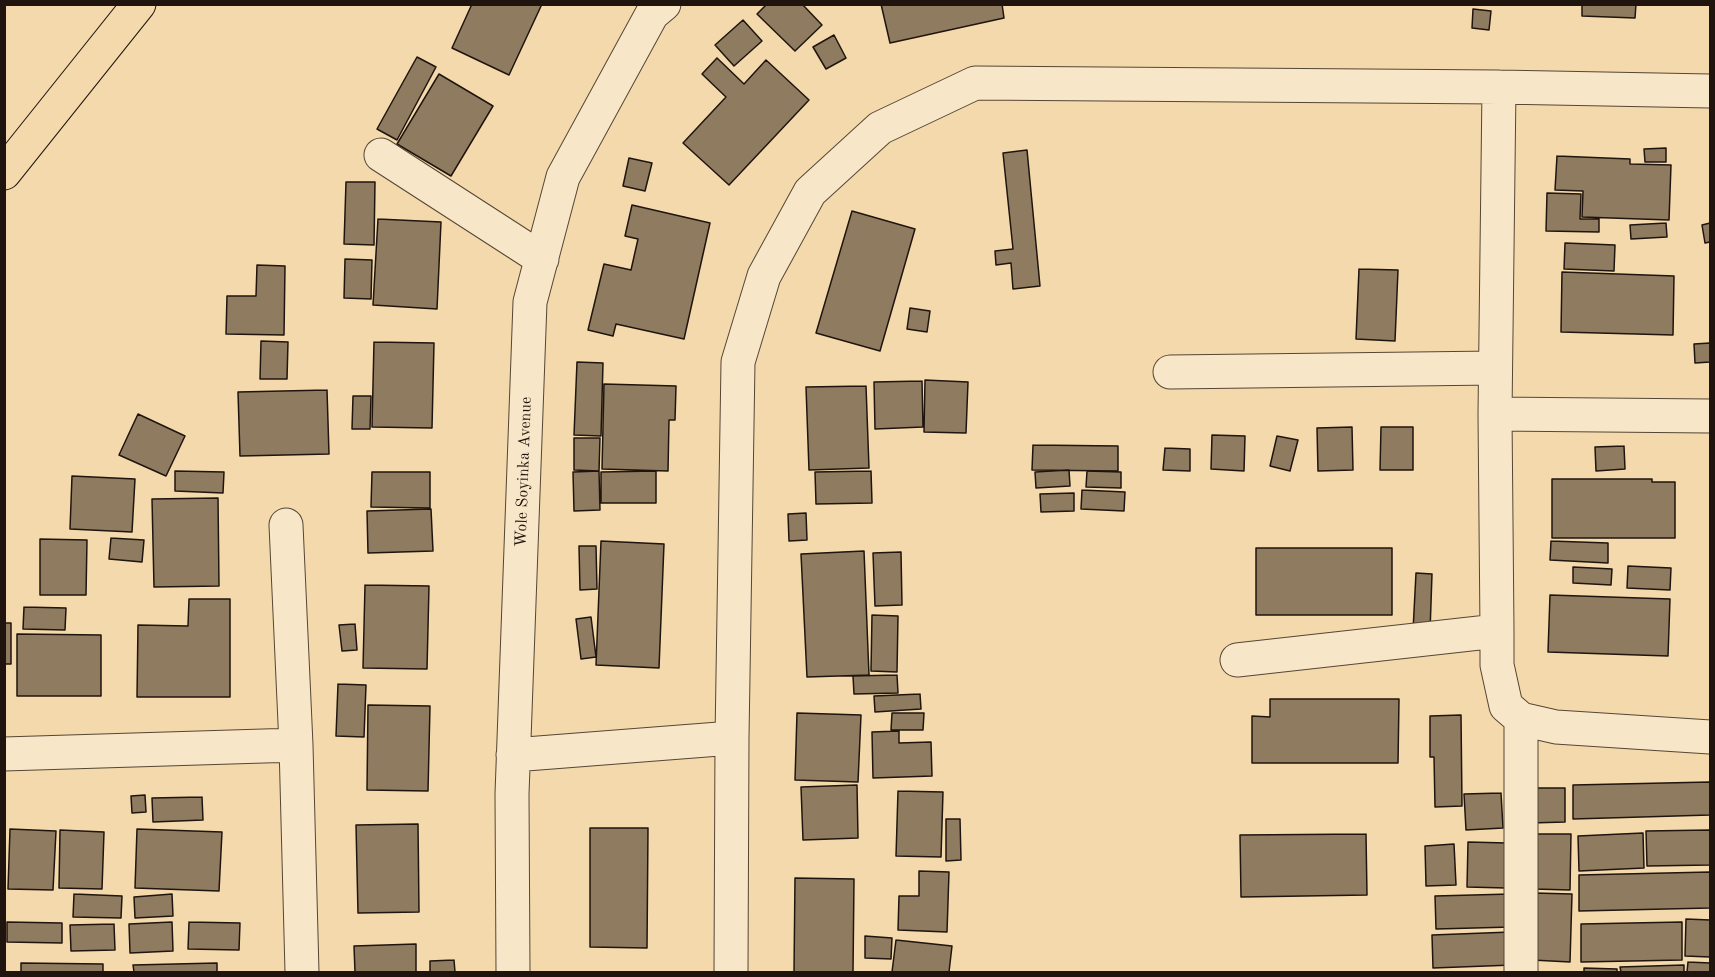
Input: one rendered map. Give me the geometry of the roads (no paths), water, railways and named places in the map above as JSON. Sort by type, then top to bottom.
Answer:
[{"type":"main road","points":[[4,173],[139,4]]},
{"type":"street","name":"Wole Soyinka Avenue","points":[[513,972],[513,755],[530,302],[563,177],[651,15],[664,4]]},
{"type":"street","points":[[731,972],[738,362],[764,276],[810,192],[880,128],[975,83],[1710,91]]},
{"type":"street","points":[[1499,87],[1495,368],[1497,665],[1506,706],[1521,719],[1556,727],[1710,737]]},
{"type":"street","points":[[381,155],[542,259]]},
{"type":"street","points":[[1170,372],[1495,368]]},
{"type":"street","points":[[1495,414],[1710,416]]},
{"type":"street","points":[[286,525],[296,745],[302,972]]},
{"type":"street","points":[[1237,660],[1497,631]]},
{"type":"street","points":[[1521,719],[1521,972]]},
{"type":"street","points":[[513,755],[732,738]]},
{"type":"street","points":[[4,754],[296,745]]}]
